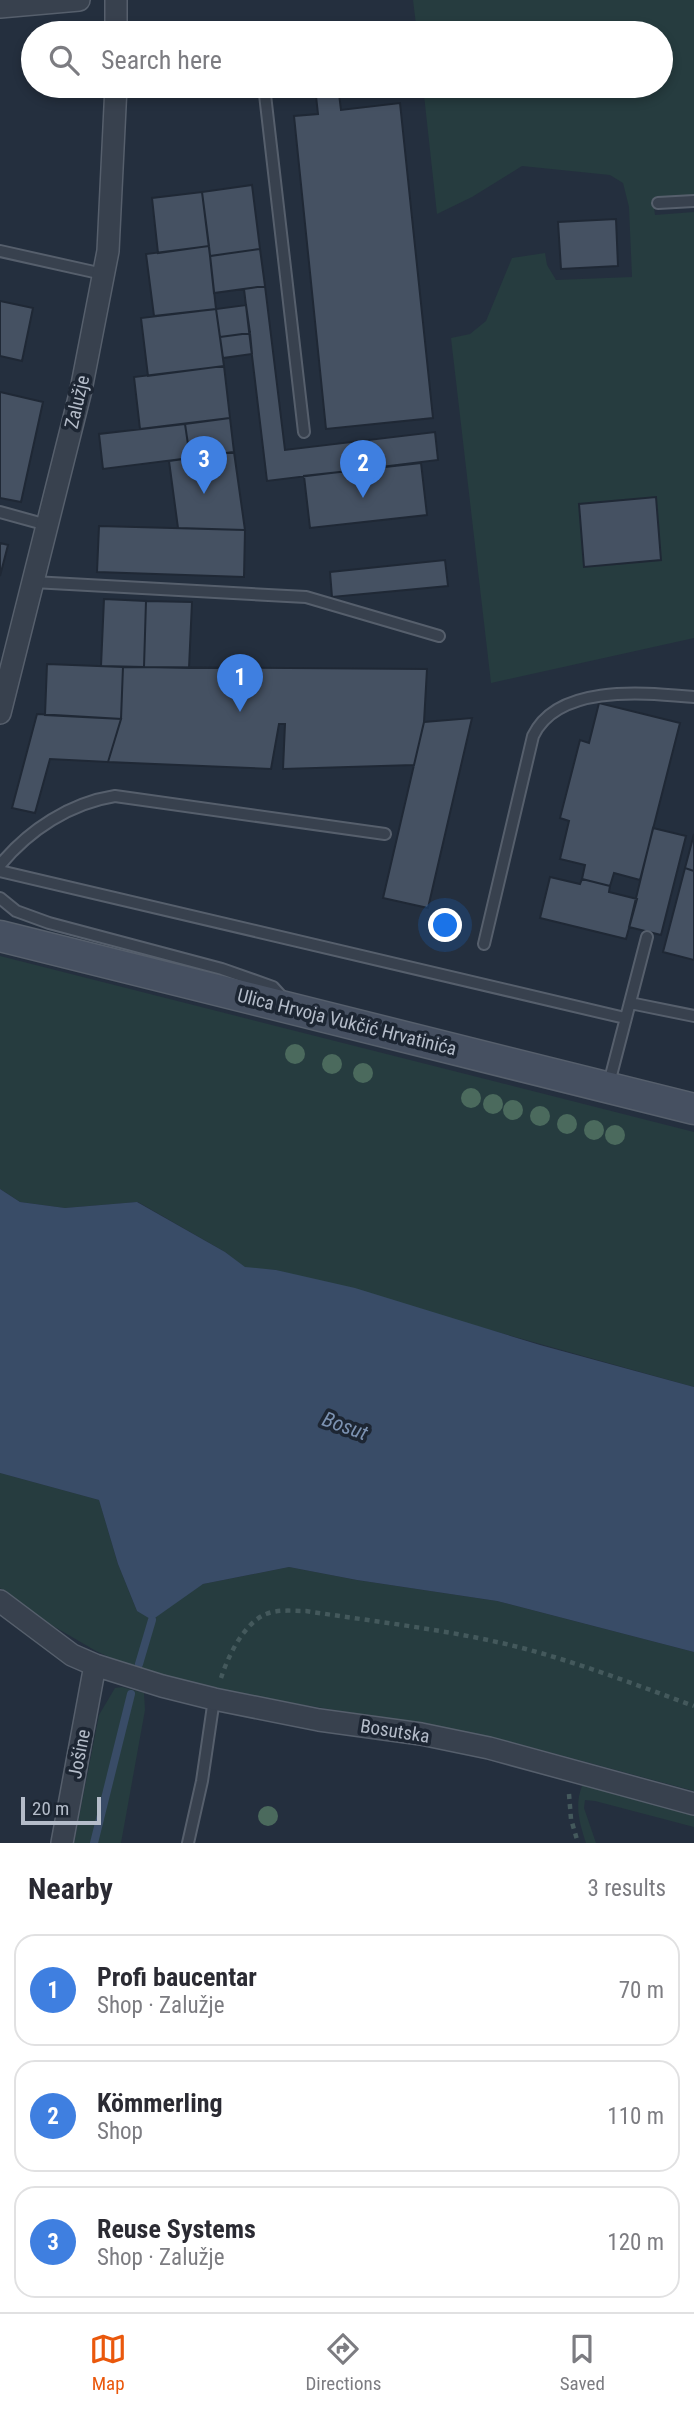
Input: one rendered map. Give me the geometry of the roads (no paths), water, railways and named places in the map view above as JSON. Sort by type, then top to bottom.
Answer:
[{"type":"main road","name":"Ulica Hrvoja Vukčić Hrvatinića","points":[[0,936],[694,1109]]},
{"type":"street","points":[[0,7],[79,0]]},
{"type":"street","points":[[116,0],[116,21]]},
{"type":"street","name":"Zalužje","points":[[0,713],[81,390],[108,251],[115,98]]},
{"type":"street","name":"Bosutska","points":[[0,1601],[72,1655],[95,1665],[215,1699],[319,1720],[462,1742],[694,1804]]},
{"type":"street","name":"Jošine","points":[[62,1843],[95,1665]]},
{"type":"lane","points":[[265,98],[304,432]]},
{"type":"lane","points":[[658,203],[694,201]]},
{"type":"lane","points":[[0,251],[103,274]]},
{"type":"lane","points":[[0,512],[47,525]]},
{"type":"lane","points":[[33,582],[306,597],[439,636]]},
{"type":"lane","points":[[484,944],[533,736],[539,724],[571,703],[614,693],[694,697]]},
{"type":"lane","points":[[0,865],[15,847],[65,811],[99,798],[115,796],[385,834]]},
{"type":"lane","points":[[0,871],[625,1018]]},
{"type":"lane","points":[[0,898],[16,911],[49,923],[222,969],[273,988],[291,1009]]},
{"type":"lane","points":[[607,1088],[647,937]]},
{"type":"lane","points":[[630,1003],[694,1016]]},
{"type":"lane","points":[[188,1843],[202,1781],[215,1699]]},
{"type":"water","name":"Bosut","points":[[0,1189],[20,1202],[65,1208],[137,1202],[225,1252],[245,1267],[276,1270],[355,1288],[540,1345],[694,1387],[694,1652],[497,1601],[289,1567],[203,1584],[152,1620],[137,1611],[118,1564],[99,1500],[0,1473]]},
{"type":"waterway","points":[[139,1664],[152,1620]]},
{"type":"waterway","points":[[94,1843],[131,1694]]},
{"type":"place","name":"Reuse Systems","points":[[204,494]]},
{"type":"place","name":"Kömmerling","points":[[363,498]]},
{"type":"place","name":"Profi baucentar","points":[[240,712]]}]
